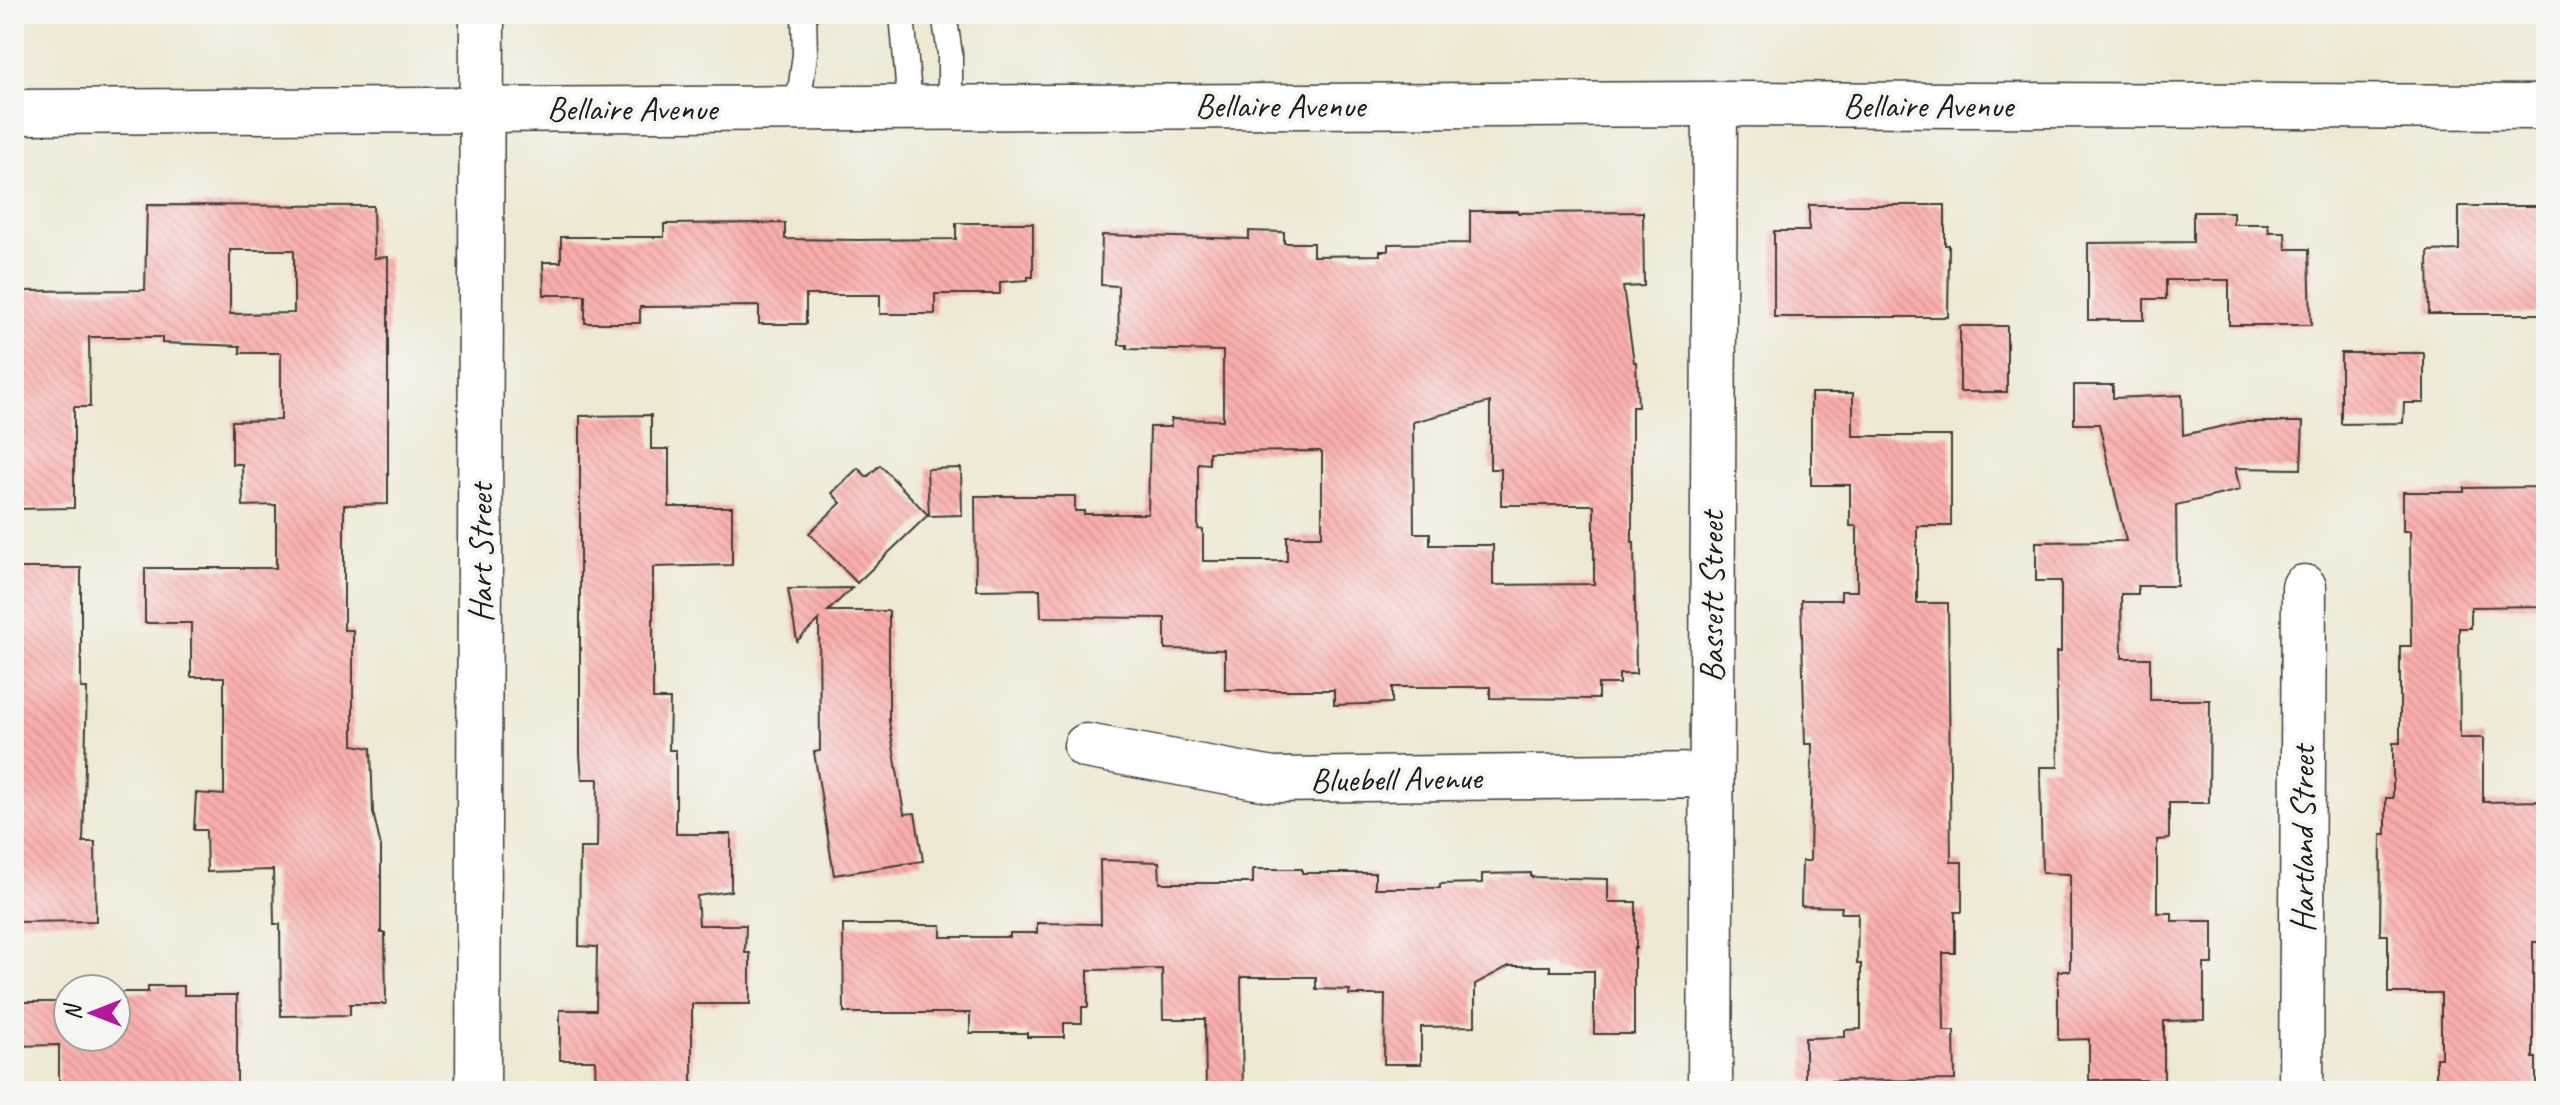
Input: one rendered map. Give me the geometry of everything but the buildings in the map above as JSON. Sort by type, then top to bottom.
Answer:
[{"type":"street","name":"Hart Street","points":[[478,1091],[482,14]]},
{"type":"street","name":"Bellaire Avenue","points":[[14,112],[1715,104],[2546,107]]},
{"type":"street","name":"Bassett Street","points":[[1710,1091],[1715,104]]},
{"type":"street","name":"Hartland Street","points":[[2301,1091],[2304,587]]},
{"type":"street","name":"Bluebell Avenue","points":[[1086,746],[1273,780],[1710,775]]},
{"type":"lane","points":[[798,107],[805,54],[804,14]]},
{"type":"lane","points":[[902,14],[930,107]]},
{"type":"lane","points":[[930,107],[950,54],[944,14]]}]
